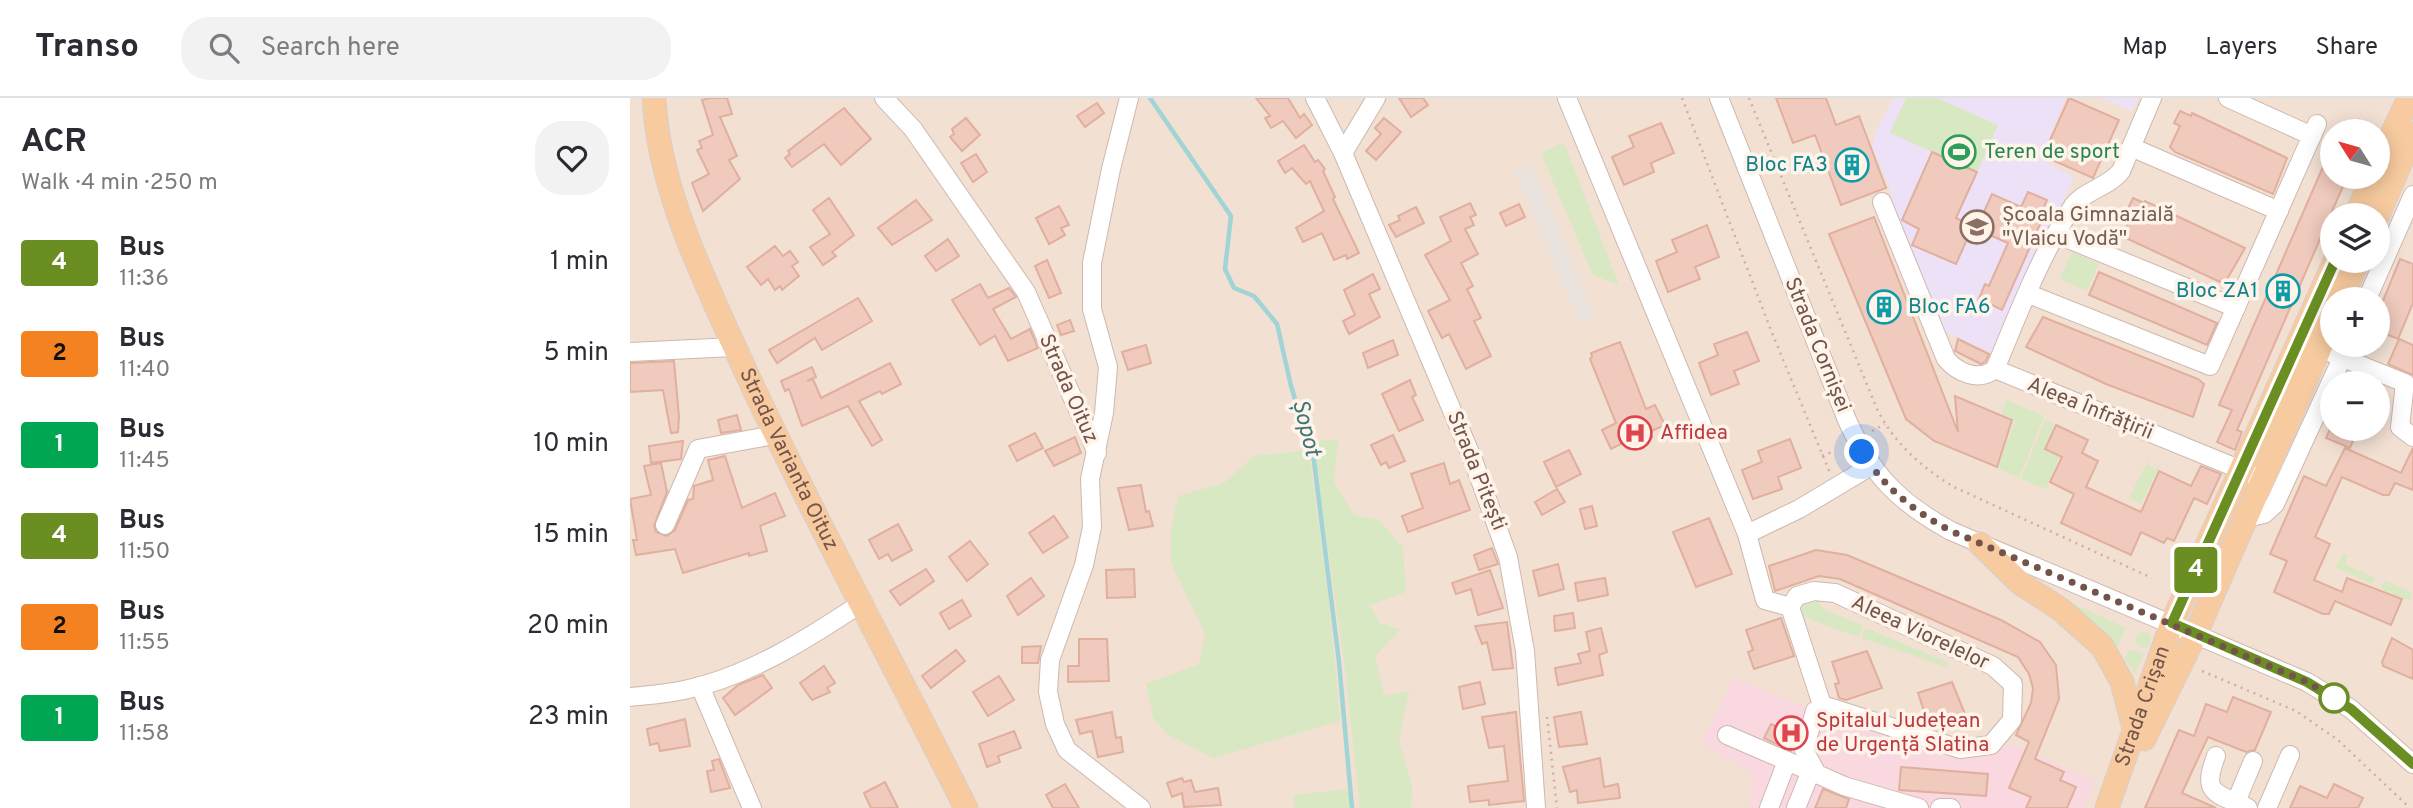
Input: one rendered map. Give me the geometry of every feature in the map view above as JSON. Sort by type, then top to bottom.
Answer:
[{"type":"main road","name":"Strada Varianta Oituz","points":[[654,98],[656,130],[681,227],[774,435],[863,602],[965,808]]},
{"type":"main road","points":[[2390,138],[2409,98]]},
{"type":"main road","points":[[2383,203],[2413,134]]},
{"type":"main road","name":"Strada Crișan","points":[[2109,808],[2172,623],[2252,475],[2310,344],[2331,273]]},
{"type":"main road","name":"Strada Crișan","points":[[2310,344],[2320,333]]},
{"type":"main road","name":"Strada Crișan","points":[[2109,808],[2196,634],[2246,518],[2252,475]]},
{"type":"main road","points":[[1980,544],[2020,583],[2060,610],[2102,646],[2122,682],[2134,730]]},
{"type":"street","name":"Strada Oituz","points":[[884,98],[913,129],[1026,292],[1097,453],[1090,479],[1093,527],[1084,565],[1050,660],[1048,692],[1055,723],[1067,750],[1141,808]]},
{"type":"street","points":[[1097,453],[1108,367],[1092,309],[1092,263],[1129,98]]},
{"type":"street","name":"Strada Pitești","points":[[1315,98],[1343,153],[1473,460],[1508,557],[1525,651],[1536,808]]},
{"type":"street","points":[[1343,153],[1376,98]]},
{"type":"street","points":[[1567,98],[1747,534],[1765,600],[1790,607],[1823,708],[1815,711],[1811,719],[1804,750],[1814,772]]},
{"type":"street","name":"Strada Cornișei","points":[[1719,98],[1847,419],[1871,466],[1883,482],[1924,517],[1980,544],[2307,682],[2351,709],[2413,764]]},
{"type":"street","points":[[1882,202],[1946,359],[1953,367],[1977,376],[1988,374],[1995,369],[2056,234],[2079,199],[2115,178],[2151,98]]},
{"type":"street","points":[[2029,294],[2210,366],[2314,130],[2228,98]]},
{"type":"street","points":[[2131,147],[2279,211]]},
{"type":"street","points":[[2390,234],[2413,195]]},
{"type":"street","points":[[2056,234],[2236,307]]},
{"type":"street","points":[[2310,344],[2320,346]]},
{"type":"street","points":[[630,352],[734,346]]},
{"type":"street","points":[[2246,518],[2264,514],[2275,504],[2342,357]]},
{"type":"street","points":[[2356,357],[2405,383],[2400,427],[2413,437]]},
{"type":"street","name":"Aleea Înfrățirii","points":[[1995,369],[2252,475]]},
{"type":"street","points":[[665,525],[698,449],[774,435]]},
{"type":"street","points":[[1747,534],[1871,466]]},
{"type":"street","name":"Aleea Viorelelor","points":[[1790,607],[1797,596],[1814,591],[1835,593],[1993,666],[2013,684],[2011,720],[1991,745],[1960,749],[1829,706],[1823,708]]},
{"type":"street","points":[[630,697],[699,686],[772,656],[863,602]]},
{"type":"street","points":[[699,686],[752,808]]},
{"type":"street","points":[[1727,735],[1844,786],[1866,801],[1919,808]]},
{"type":"street","points":[[2267,808],[2290,755]]},
{"type":"street","points":[[2216,756],[2208,778],[2210,786],[2242,805],[2253,761]]},
{"type":"street","points":[[1769,808],[1787,761]]},
{"type":"street","points":[[1796,808],[1814,772]]},
{"type":"street","points":[[1940,808],[1951,808]]},
{"type":"path","points":[[1682,98],[1822,456],[1838,486]]},
{"type":"path","points":[[1749,98],[1885,424],[1902,447],[1933,475],[1954,487],[2152,578]]},
{"type":"path","points":[[1872,431],[1885,424]]},
{"type":"path","points":[[1822,456],[1833,451]]},
{"type":"path","points":[[2202,671],[2296,711],[2338,740],[2410,808]]},
{"type":"shaded area","points":[[630,98],[2413,98],[2413,808],[630,808]]},
{"type":"shaded area","name":"Școala Gimnazială \"Vlaicu Vodă\"","points":[[1894,98],[2066,98],[2041,159],[2074,177],[1995,354],[1943,331],[1902,226],[1898,225],[1889,187],[1872,146],[1877,129]]},
{"type":"shaded area","points":[[2102,98],[2138,98],[2132,111]]},
{"type":"shaded area","points":[[1531,163],[1595,317],[1579,324],[1514,170]]},
{"type":"shaded area","name":"Spitalul Județean de Urgență Slatina","points":[[1734,678],[1842,722],[1922,748],[1969,753],[2016,745],[2095,782],[2084,808],[1750,808],[1753,773],[1701,743]]},
{"type":"green space","name":"Teren de sport","points":[[1906,98],[1937,98],[1998,125],[1977,172],[1890,133]]},
{"type":"green space","points":[[1560,144],[1565,145],[1619,285],[1593,275],[1542,156],[1545,151]]},
{"type":"green space","points":[[2072,252],[2099,264],[2087,291],[2060,279]]},
{"type":"green space","points":[[2007,400],[2044,416],[2019,478],[1997,468],[2015,421],[2001,413]]},
{"type":"green space","points":[[2045,420],[2054,424],[2043,450],[2059,457],[2046,489],[2021,479]]},
{"type":"green space","points":[[1338,440],[1334,482],[1354,515],[1377,519],[1403,547],[1406,592],[1369,605],[1380,623],[1401,629],[1375,656],[1384,696],[1409,691],[1399,741],[1412,786],[1411,808],[1360,808],[1344,659],[1312,442]]},
{"type":"green space","points":[[1309,450],[1330,612],[1340,721],[1213,758],[1167,734],[1153,718],[1146,684],[1199,664],[1205,633],[1171,563],[1171,528],[1178,496],[1224,483],[1254,456]]},
{"type":"green space","points":[[2150,457],[2148,465],[2156,469],[2162,462],[2141,504],[2129,498]]},
{"type":"green space","points":[[2344,553],[2348,555],[2345,564],[2375,578],[2372,584],[2335,567]]},
{"type":"green space","points":[[2385,580],[2412,593],[2409,601],[2381,589]]},
{"type":"green space","points":[[2038,588],[2126,628],[2116,650],[2080,615]]},
{"type":"green space","points":[[1811,599],[1818,600],[1823,609],[1863,626],[1858,637],[1801,616],[1804,604]]},
{"type":"green space","points":[[1865,628],[1948,662],[1946,667],[1862,638]]},
{"type":"green space","points":[[2143,632],[2149,634],[2149,646],[2143,648],[2137,646],[2135,640],[2137,634]]},
{"type":"green space","points":[[2130,649],[2144,654],[2133,676],[2132,668],[2124,659]]},
{"type":"green space","points":[[1350,789],[1354,808],[1295,808],[1293,795]]},
{"type":"building","points":[[727,98],[732,114],[720,117],[737,156],[729,160],[740,179],[703,211],[692,183],[709,174],[697,150],[702,148],[699,141],[713,135],[702,100]]},
{"type":"building","points":[[1256,98],[1288,98],[1300,118],[1304,114],[1312,125],[1296,138],[1283,121],[1271,128],[1265,118],[1270,116]]},
{"type":"building","points":[[1399,98],[1423,98],[1428,105],[1411,117]]},
{"type":"building","name":"Bloc FA3","points":[[1776,98],[1826,98],[1836,125],[1859,116],[1886,188],[1841,205],[1815,135],[1793,143]]},
{"type":"building","points":[[2069,98],[2119,120],[2093,178],[2043,156]]},
{"type":"building","points":[[1097,103],[1104,113],[1085,127],[1077,116]]},
{"type":"building","points":[[844,108],[871,139],[841,165],[824,144],[792,167],[785,158],[790,154],[788,151]]},
{"type":"building","points":[[2180,111],[2191,116],[2192,113],[2287,158],[2273,194],[2175,152],[2170,147],[2180,126],[2174,123]]},
{"type":"building","points":[[966,118],[980,135],[962,151],[950,137],[954,134],[952,129]]},
{"type":"building","points":[[1384,118],[1401,132],[1376,160],[1366,151],[1381,134],[1375,128]]},
{"type":"building","points":[[1661,123],[1674,153],[1651,163],[1654,172],[1624,185],[1612,157],[1634,147],[1629,136]]},
{"type":"building","points":[[1304,145],[1315,162],[1318,160],[1325,169],[1323,171],[1335,197],[1333,199],[1359,253],[1347,259],[1346,255],[1334,260],[1322,233],[1303,242],[1296,228],[1324,211],[1310,181],[1306,184],[1292,168],[1285,173],[1278,161]]},
{"type":"building","points":[[1932,152],[1977,172],[1956,218],[1973,226],[1956,264],[1912,245],[1919,229],[1902,220]]},
{"type":"building","points":[[976,154],[987,172],[973,182],[961,163]]},
{"type":"building","name":"Bloc ZA1","points":[[2320,174],[2320,189],[2342,189],[2336,203],[2320,203],[2320,239],[2237,430],[2242,432],[2235,450],[2217,442],[2232,410],[2219,405]]},
{"type":"building","name":"Școala Gimnazială \"Vlaicu Vodă\"","points":[[2028,192],[2047,200],[2039,219],[2042,220],[2002,310],[1990,304],[1989,308],[1977,303],[1985,284],[1989,286],[2008,243],[1976,229],[1992,194],[2021,207]]},
{"type":"building","points":[[829,198],[854,235],[832,252],[836,256],[823,265],[810,247],[830,234],[813,210]]},
{"type":"building","points":[[2133,198],[2144,203],[2145,201],[2245,248],[2226,281],[2222,279],[2220,282],[2128,239],[2129,237],[2123,234],[2133,213],[2127,211]]},
{"type":"building","points":[[916,200],[932,220],[892,245],[878,228]]},
{"type":"building","points":[[1470,203],[1476,215],[1470,217],[1474,225],[1465,229],[1478,254],[1461,263],[1473,286],[1467,289],[1481,318],[1474,321],[1491,356],[1466,369],[1449,334],[1442,338],[1428,311],[1450,300],[1425,255],[1451,241],[1440,217]]},
{"type":"building","points":[[1519,204],[1525,217],[1506,226],[1500,213]]},
{"type":"building","points":[[1059,206],[1069,225],[1061,228],[1065,235],[1049,244],[1036,218]]},
{"type":"building","points":[[1416,207],[1424,223],[1396,237],[1389,225],[1400,220],[1398,216]]},
{"type":"building","name":"Bloc FA6","points":[[1874,217],[1958,432],[1955,396],[2012,420],[1997,467],[1934,441],[1906,419],[1829,234]]},
{"type":"building","points":[[1707,225],[1719,257],[1695,267],[1700,279],[1668,292],[1656,261],[1677,252],[1672,240]]},
{"type":"building","points":[[948,239],[959,256],[936,271],[925,256]]},
{"type":"building","points":[[775,246],[783,256],[790,251],[798,262],[792,266],[799,276],[782,290],[780,286],[775,290],[768,279],[761,285],[747,267]]},
{"type":"building","points":[[2400,259],[2413,264],[2413,303],[2398,339],[2390,336],[2389,287]]},
{"type":"building","points":[[1047,260],[1061,293],[1049,298],[1035,266]]},
{"type":"building","points":[[2099,272],[2217,323],[2207,345],[2089,295]]},
{"type":"building","points":[[1373,274],[1380,289],[1369,294],[1380,317],[1349,334],[1343,321],[1355,315],[1344,290]]},
{"type":"building","points":[[980,284],[988,298],[1009,288],[1016,297],[993,309],[1011,339],[1030,329],[1038,348],[1008,361],[995,336],[980,345],[952,300]]},
{"type":"building","points":[[858,298],[872,321],[822,350],[815,338],[777,363],[769,350]]},
{"type":"building","points":[[2043,317],[2198,379],[2204,384],[2193,417],[2106,384],[2026,347]]},
{"type":"building","points":[[1070,320],[1074,331],[1061,335],[1057,325]]},
{"type":"building","points":[[1747,332],[1759,361],[1734,371],[1739,384],[1711,395],[1699,363],[1718,355],[1714,344]]},
{"type":"building","points":[[1958,339],[1989,354],[1986,361],[1981,364],[1955,351]]},
{"type":"building","points":[[2399,339],[2413,345],[2413,375],[2388,364]]},
{"type":"building","points":[[1393,340],[1398,355],[1368,368],[1363,353]]},
{"type":"building","points":[[1620,342],[1646,409],[1655,405],[1665,425],[1649,432],[1652,437],[1632,446],[1629,440],[1611,449],[1602,430],[1616,423],[1590,359],[1591,353]]},
{"type":"building","points":[[1146,345],[1151,363],[1128,370],[1122,352]]},
{"type":"building","points":[[674,361],[679,417],[678,432],[671,433],[663,390],[630,392],[630,363]]},
{"type":"building","points":[[890,363],[901,384],[882,394],[880,391],[859,401],[882,440],[872,446],[848,406],[802,426],[789,389],[785,391],[781,381],[812,367],[816,377],[807,381],[813,379],[821,398]]},
{"type":"building","points":[[1410,380],[1416,395],[1412,397],[1423,420],[1399,431],[1382,394]]},
{"type":"building","points":[[737,415],[741,430],[721,433],[718,420]]},
{"type":"building","points":[[2056,425],[2088,440],[2082,453],[2098,461],[2086,487],[2141,512],[2159,471],[2191,486],[2201,466],[2221,474],[2207,504],[2194,498],[2174,541],[2167,538],[2164,543],[2141,532],[2131,555],[2061,523],[2074,494],[2050,482],[2062,457],[2045,449]]},
{"type":"building","points":[[1035,433],[1043,448],[1017,461],[1009,446]]},
{"type":"building","points":[[1393,435],[1405,461],[1389,468],[1386,462],[1381,465],[1371,445]]},
{"type":"building","points":[[1075,437],[1081,453],[1054,466],[1045,451]]},
{"type":"building","points":[[1790,439],[1801,468],[1778,477],[1782,489],[1753,499],[1742,470],[1762,462],[1758,451]]},
{"type":"building","points":[[683,441],[681,459],[651,463],[649,446]]},
{"type":"building","points":[[2333,441],[2353,441],[2350,448]]},
{"type":"building","points":[[2345,448],[2401,473],[2413,448],[2413,490],[2395,483],[2389,495],[2383,495],[2342,477],[2315,537],[2330,544],[2314,580],[2342,592],[2347,578],[2402,599],[2391,625],[2335,601],[2329,614],[2323,614],[2274,592],[2287,561],[2270,554],[2304,476],[2326,486]]},
{"type":"building","points":[[1569,450],[1581,474],[1556,487],[1544,462]]},
{"type":"building","points":[[725,456],[742,508],[775,493],[785,516],[760,526],[767,551],[749,556],[749,553],[683,573],[675,549],[636,555],[633,540],[637,540],[630,499],[651,495],[644,466],[661,463],[667,492],[654,526],[656,532],[667,536],[675,530],[688,500],[693,499],[694,486],[713,480],[708,460]]},
{"type":"building","points":[[1444,463],[1450,484],[1459,480],[1470,510],[1408,532],[1402,516],[1423,508],[1411,474]]},
{"type":"building","points":[[1141,485],[1146,512],[1149,511],[1153,526],[1129,530],[1118,488]]},
{"type":"building","points":[[1557,489],[1565,502],[1542,515],[1535,502]]},
{"type":"building","points":[[1592,506],[1597,526],[1585,529],[1580,509]]},
{"type":"building","points":[[1054,516],[1068,537],[1043,553],[1029,533]]},
{"type":"building","points":[[1709,518],[1732,574],[1696,587],[1673,532]]},
{"type":"building","points":[[898,524],[912,550],[892,561],[888,554],[879,559],[869,540]]},
{"type":"building","points":[[970,541],[988,564],[967,581],[949,557]]},
{"type":"building","points":[[1492,548],[1498,564],[1479,570],[1474,555]]},
{"type":"building","points":[[1816,550],[1847,555],[2001,620],[2040,642],[2056,665],[2059,699],[2035,759],[2064,772],[2060,780],[2076,787],[2067,808],[2026,808],[2031,797],[2009,788],[2029,742],[2016,735],[2031,703],[2033,688],[2029,674],[2018,657],[1840,579],[1819,576],[1775,591],[1769,566]]},
{"type":"building","points":[[1558,564],[1564,589],[1539,596],[1533,571]]},
{"type":"building","points":[[926,569],[934,581],[900,605],[890,591]]},
{"type":"building","points":[[1134,569],[1135,597],[1107,598],[1106,570]]},
{"type":"building","points":[[1490,570],[1503,608],[1478,615],[1471,589],[1456,594],[1452,583]]},
{"type":"building","points":[[1031,578],[1044,596],[1018,615],[1007,596]]},
{"type":"building","points":[[1605,578],[1608,595],[1578,601],[1575,583]]},
{"type":"building","points":[[962,600],[971,616],[949,629],[940,613]]},
{"type":"building","points":[[1573,613],[1575,628],[1555,631],[1554,616]]},
{"type":"building","points":[[1781,618],[1794,656],[1754,669],[1748,652],[1753,650],[1746,630]]},
{"type":"building","points":[[1507,622],[1513,668],[1493,670],[1487,642],[1482,644],[1475,626]]},
{"type":"building","points":[[1601,628],[1607,652],[1599,655],[1603,675],[1558,685],[1555,668],[1581,663],[1578,654],[1590,651],[1586,632]]},
{"type":"building","points":[[2392,638],[2413,650],[2413,679],[2383,666],[2382,662]]},
{"type":"building","points":[[1079,639],[1107,639],[1109,681],[1068,682],[1068,666],[1079,666]]},
{"type":"building","points":[[1041,646],[1038,663],[1022,663],[1022,647]]},
{"type":"building","points":[[956,650],[965,661],[931,688],[922,676]]},
{"type":"building","points":[[1867,651],[1882,688],[1846,700],[1839,698],[1835,684],[1839,683],[1832,662]]},
{"type":"building","points":[[824,666],[835,683],[827,688],[830,692],[812,700],[800,683]]},
{"type":"building","points":[[763,675],[772,688],[735,715],[723,698],[738,685]]},
{"type":"building","points":[[999,676],[1014,700],[988,716],[973,692]]},
{"type":"building","points":[[1480,682],[1485,704],[1463,709],[1459,687]]},
{"type":"building","points":[[1952,682],[1967,719],[1936,729],[1923,725],[1920,715],[1925,714],[1918,693]]},
{"type":"building","points":[[2233,697],[2271,712],[2255,750],[2246,752],[2208,737],[2182,793],[2216,808],[2145,808],[2179,730],[2194,736],[2206,704],[2227,712]]},
{"type":"building","points":[[1112,712],[1116,738],[1121,737],[1123,752],[1098,757],[1092,731],[1080,734],[1076,720]]},
{"type":"building","points":[[1516,712],[1524,801],[1489,805],[1489,800],[1470,802],[1468,786],[1508,781],[1504,746],[1489,748],[1482,717]]},
{"type":"building","points":[[1581,712],[1587,744],[1559,747],[1554,717]]},
{"type":"building","points":[[685,719],[690,746],[660,751],[658,743],[650,745],[647,729]]},
{"type":"building","points":[[1771,724],[1796,737],[1791,751],[1764,738]]},
{"type":"building","points":[[1014,731],[1021,748],[998,756],[1000,762],[987,767],[979,744]]},
{"type":"building","points":[[1600,758],[1604,787],[1618,784],[1620,798],[1578,803],[1577,790],[1570,792],[1563,767]]},
{"type":"building","points":[[719,759],[730,788],[711,792],[707,771],[714,770],[712,761]]},
{"type":"building","points":[[1901,767],[1988,774],[1986,796],[1899,790]]},
{"type":"building","points":[[1182,778],[1184,782],[1191,780],[1195,792],[1218,788],[1221,805],[1184,807],[1182,793],[1172,797],[1167,783]]},
{"type":"building","points":[[885,782],[898,808],[871,808],[864,793]]},
{"type":"building","points":[[1065,784],[1079,808],[1053,808],[1046,795]]},
{"type":"building","points":[[2334,784],[2363,798],[2358,808],[2290,808],[2300,786],[2327,798]]},
{"type":"building","points":[[1823,789],[1849,799],[1846,808],[1815,808]]},
{"type":"waterway","name":"Șopot","points":[[1150,98],[1231,216],[1225,269],[1234,288],[1254,296],[1277,324],[1291,386],[1314,461],[1339,662],[1352,808]]},
{"type":"bus line","name":"4","points":[[2330,273],[2172,623],[2307,682],[2351,709],[2413,764]]},
{"type":"place","name":"Teren de sport","points":[[1959,152]]},
{"type":"place","name":"Bloc FA3","points":[[1852,165]]},
{"type":"place","name":"Școala Gimnazială \"Vlaicu Vodă\"","points":[[1977,227]]},
{"type":"place","name":"Bloc ZA1","points":[[2283,291]]},
{"type":"place","name":"Bloc FA6","points":[[1884,307]]},
{"type":"place","name":"Affidea","points":[[1635,433]]},
{"type":"place","name":"Spitalul Județean de Urgență Slatina","points":[[1791,733]]},
{"type":"route","points":[[1862,452],[1883,482],[1924,517],[2032,566],[2307,682],[2334,698]]}]
